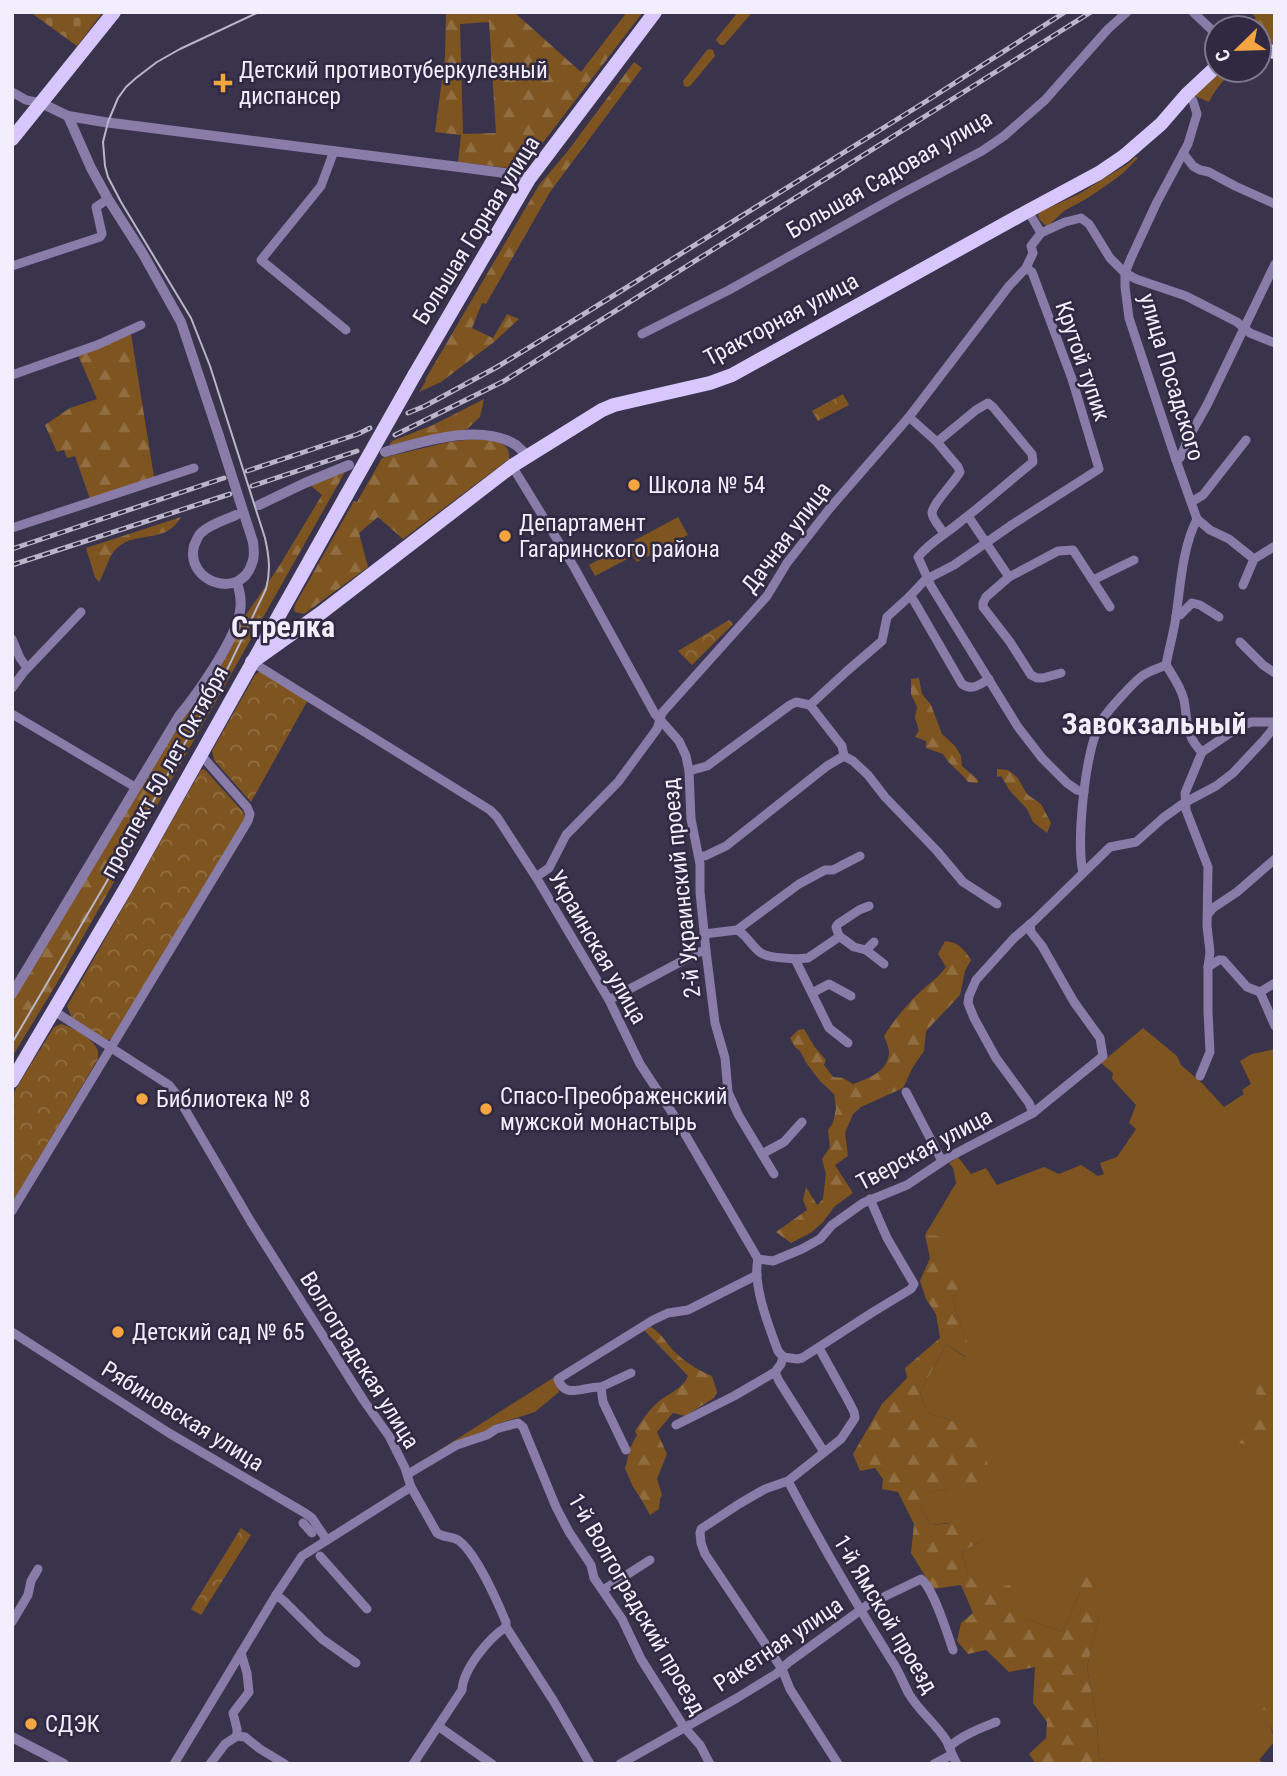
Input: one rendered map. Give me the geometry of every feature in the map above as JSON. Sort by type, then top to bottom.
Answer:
[{"type":"main road","points":[[12,139],[114,12]]},
{"type":"main road","name":"Большая Горная улица","points":[[415,374],[528,179],[655,12]]},
{"type":"main road","name":"Тракторная улица","points":[[253,662],[512,466],[602,410],[614,405],[683,391],[732,375],[1099,173],[1124,156],[1161,124],[1203,79]]},
{"type":"main road","name":"проспект 50 лет Октября","points":[[12,1081],[201,755],[415,374]]},
{"type":"main road","points":[[288,599],[288,608],[292,614],[301,620],[311,619]]},
{"type":"street","name":"Большая Садовая улица","points":[[642,334],[729,290],[982,151],[1004,136],[1045,100],[1108,29],[1127,12]]},
{"type":"street","points":[[12,92],[68,116],[519,175],[528,179]]},
{"type":"street","name":"улица Посадского","points":[[1187,94],[1193,101],[1197,114],[1188,144],[1157,202],[1125,273],[1125,287],[1129,318],[1197,519]]},
{"type":"street","points":[[68,116],[108,199],[181,322],[253,542],[253,561],[249,572],[237,583],[216,583],[202,575],[197,568],[194,545],[200,534],[211,526],[236,515]]},
{"type":"street","points":[[334,151],[321,186],[261,260],[346,330]]},
{"type":"street","points":[[1183,153],[1193,166],[1200,170],[1275,204]]},
{"type":"street","points":[[12,266],[100,237],[103,234],[96,207],[108,199]]},
{"type":"street","points":[[1027,211],[1041,233],[1081,218],[1089,224],[1110,258],[1125,273],[1186,296],[1237,322],[1250,333],[1275,343]]},
{"type":"street","name":"Дачная улица","points":[[536,877],[549,868],[566,835],[618,782],[657,729],[662,713],[767,596],[787,563],[823,517],[909,417],[1009,286],[1026,268],[1033,253],[1031,246],[1041,233]]},
{"type":"street","points":[[1175,460],[1180,458],[1275,264]]},
{"type":"street","name":"Крутой тупик","points":[[986,542],[1099,469],[1072,379],[1032,272],[1026,268]]},
{"type":"street","points":[[12,375],[97,345],[141,325]]},
{"type":"street","points":[[937,442],[988,403],[1032,454],[1032,462],[1006,486],[944,533],[918,557],[931,586],[1018,727],[1042,758],[1077,790],[1084,792]]},
{"type":"street","points":[[909,417],[937,442],[960,472],[932,512],[944,533]]},
{"type":"street","points":[[386,452],[448,437],[473,434],[501,438],[516,445],[528,456]]},
{"type":"street","points":[[1191,502],[1203,495],[1246,440]]},
{"type":"street","points":[[258,505],[349,465]]},
{"type":"street","name":"2-й Украинский проезд","points":[[512,466],[574,567],[659,719],[679,741],[686,756],[691,819],[699,856],[706,951],[715,1023],[725,1058],[728,1093],[774,1174]]},
{"type":"street","points":[[12,528],[194,468]]},
{"type":"street","points":[[968,516],[1009,577]]},
{"type":"street","points":[[1202,752],[1190,737],[1180,688],[1167,665],[1189,533],[1197,519],[1254,559]]},
{"type":"street","points":[[810,705],[882,641],[887,617],[928,577],[954,565],[986,542]]},
{"type":"street","points":[[1243,585],[1254,559],[1275,546]]},
{"type":"street","points":[[1061,673],[1043,678],[1031,675],[983,607],[986,597],[1009,577],[1058,551],[1073,550],[1110,607]]},
{"type":"street","points":[[1093,580],[1134,560]]},
{"type":"street","points":[[12,994],[135,787],[227,644],[241,609],[237,583]]},
{"type":"street","points":[[910,596],[962,684],[973,688],[989,679]]},
{"type":"street","points":[[1176,616],[1192,603],[1219,617]]},
{"type":"street","points":[[12,688],[27,668],[81,612]]},
{"type":"street","points":[[12,639],[27,668]]},
{"type":"street","points":[[1240,642],[1262,665],[1275,673]]},
{"type":"street","name":"Украинская улица","points":[[253,662],[490,810],[497,817],[609,1000],[640,1064],[675,1117],[758,1259]]},
{"type":"street","points":[[1083,873],[1081,839],[1084,792],[1094,742],[1102,720],[1142,676],[1167,665]]},
{"type":"street","points":[[689,771],[707,766],[790,705],[796,702],[810,705],[842,746],[844,756],[868,775],[963,882],[997,904]]},
{"type":"street","points":[[12,715],[135,787]]},
{"type":"street","points":[[1033,1113],[1029,1103],[996,1058],[974,1018],[968,996],[976,980],[994,959],[1110,847],[1136,842],[1184,803],[1233,774],[1272,730],[1275,722],[1251,722],[1202,752],[1185,793],[1184,803],[1208,867],[1210,1052],[1200,1076]]},
{"type":"street","points":[[12,1211],[248,821],[250,814],[247,807],[201,755]]},
{"type":"street","points":[[699,856],[726,846],[827,766],[844,756]]},
{"type":"street","points":[[704,934],[737,930],[799,884],[860,856]]},
{"type":"street","points":[[1209,914],[1275,859]]},
{"type":"street","points":[[869,906],[859,910],[836,928],[839,936],[854,947],[866,950],[884,964]]},
{"type":"street","name":"Тверская улица","points":[[758,1259],[773,1261],[802,1250],[820,1239],[839,1219],[870,1199],[907,1185],[942,1161],[1033,1113],[1103,1056],[1100,1038],[1074,1002],[1031,932],[1030,924]]},
{"type":"street","points":[[737,930],[760,953],[795,959],[808,958],[839,936]]},
{"type":"street","points":[[866,950],[874,942]]},
{"type":"street","points":[[609,1000],[699,952],[706,951]]},
{"type":"street","points":[[795,959],[829,1028],[848,1043]]},
{"type":"street","points":[[1208,967],[1223,960],[1247,987],[1260,992],[1275,1026]]},
{"type":"street","points":[[1260,992],[1275,983]]},
{"type":"street","points":[[812,993],[829,984],[851,996]]},
{"type":"street","name":"Волгоградская улица","points":[[54,1011],[169,1085],[176,1094],[258,1234],[389,1436],[408,1474],[411,1487],[437,1533],[459,1541],[470,1555],[492,1590],[506,1627],[590,1764]]},
{"type":"street","points":[[906,1092],[942,1161]]},
{"type":"street","points":[[762,1154],[784,1142],[802,1122]]},
{"type":"street","points":[[758,1259],[757,1275],[761,1298],[778,1351],[783,1357],[797,1359],[819,1348],[911,1289],[914,1284],[887,1238],[870,1199]]},
{"type":"street","points":[[631,1373],[601,1387],[568,1391],[563,1389],[558,1379],[653,1320],[668,1313],[688,1310],[757,1275]]},
{"type":"street","name":"Рябиновская улица","points":[[12,1332],[169,1433],[305,1513],[312,1518],[326,1539]]},
{"type":"street","points":[[819,1348],[855,1412],[855,1418],[841,1439],[788,1481],[765,1489],[739,1504],[701,1529],[700,1533],[705,1554],[782,1669],[790,1689],[838,1764]]},
{"type":"street","points":[[676,1425],[775,1372],[783,1357]]},
{"type":"street","points":[[775,1372],[824,1452]]},
{"type":"street","points":[[601,1387],[603,1402],[626,1450]]},
{"type":"street","name":"1-й Волгоградский проезд","points":[[408,1474],[457,1445],[487,1435],[496,1429],[517,1423],[523,1427],[556,1507],[591,1565],[594,1578],[622,1619],[641,1659],[710,1764]]},
{"type":"street","name":"1-й Ямской проезд","points":[[788,1481],[810,1525],[910,1695],[935,1724],[957,1764]]},
{"type":"street","points":[[174,1764],[302,1556],[411,1487]]},
{"type":"street","points":[[303,1522],[312,1533]]},
{"type":"street","points":[[320,1556],[368,1609]]},
{"type":"street","points":[[603,1590],[650,1560]]},
{"type":"street","points":[[12,1622],[28,1595],[31,1581],[38,1569]]},
{"type":"street","name":"Ракетная улица","points":[[620,1764],[737,1698],[782,1669],[789,1661],[869,1604],[921,1579],[926,1582],[932,1594],[953,1650]]},
{"type":"street","points":[[276,1595],[322,1639],[356,1663]]},
{"type":"street","points":[[412,1764],[462,1690],[463,1681],[480,1653],[506,1627]]},
{"type":"street","points":[[237,1736],[233,1713],[248,1692],[247,1674],[241,1653]]},
{"type":"street","points":[[934,1764],[962,1738],[996,1722]]},
{"type":"street","points":[[438,1726],[492,1764]]},
{"type":"street","points":[[210,1764],[225,1744],[237,1736],[245,1737],[285,1764]]},
{"type":"street","points":[[12,1737],[64,1764]]},
{"type":"green space","points":[[30,12],[103,12],[77,46]]},
{"type":"green space","points":[[446,12],[514,12],[581,72],[627,12],[643,12],[522,169],[458,162],[461,135],[435,132],[445,57]],"holes":[[[489,22],[496,133],[463,134],[460,24]]]},
{"type":"green space","points":[[738,12],[749,12],[750,15],[724,45],[720,45],[717,38]]},
{"type":"green space","points":[[1250,12],[1275,12],[1275,44],[1273,14]]},
{"type":"green space","points":[[710,49],[715,56],[691,85],[684,86],[683,81]]},
{"type":"green space","points":[[634,62],[642,68],[550,192],[486,304],[482,303],[472,328],[493,338],[507,314],[519,319],[494,342],[441,382],[419,392],[539,185]]},
{"type":"green space","points":[[1208,84],[1221,84],[1209,102],[1195,96]]},
{"type":"green space","points":[[1135,157],[1138,158],[1122,174],[1064,211],[1047,227],[1039,219],[1038,214],[1042,211],[1079,194]]},
{"type":"green space","points":[[131,334],[155,483],[92,505],[75,456],[67,458],[64,450],[57,452],[45,425],[70,408],[97,399],[78,355]]},
{"type":"green space","points":[[843,394],[849,405],[818,421],[812,411]]},
{"type":"green space","points":[[484,399],[480,417],[467,429],[388,447],[392,441],[433,425]]},
{"type":"green space","points":[[473,439],[503,444],[509,452],[509,459],[403,539],[378,517],[359,533],[368,567],[304,614],[295,612],[295,605],[354,501],[357,502],[382,458]]},
{"type":"green space","points":[[345,472],[57,983],[12,1057],[12,1002],[241,622],[278,568],[322,495],[310,485]]},
{"type":"green space","points":[[181,517],[167,531],[133,540],[117,548],[99,582],[95,577],[86,548]]},
{"type":"green space","points":[[678,517],[688,535],[637,562],[633,556],[595,576],[589,565]]},
{"type":"green space","points":[[729,620],[733,624],[692,665],[678,651]]},
{"type":"green space","points":[[259,672],[308,700],[251,802],[214,760],[212,751]]},
{"type":"green space","points":[[919,678],[922,694],[931,705],[942,734],[955,746],[961,756],[962,766],[978,783],[968,782],[943,754],[926,748],[926,741],[915,737],[919,730],[915,718],[917,707],[911,694],[911,679]]},
{"type":"green space","points":[[204,769],[244,813],[245,818],[111,1039],[107,1040],[72,1018],[67,1006]]},
{"type":"green space","points":[[997,769],[1008,770],[1017,777],[1027,794],[1041,804],[1051,823],[1047,833],[1033,822],[1027,809],[1010,791],[1001,776],[997,777]]},
{"type":"green space","points":[[945,941],[960,947],[971,960],[965,971],[960,995],[926,1031],[924,1051],[903,1088],[861,1107],[853,1114],[845,1133],[848,1156],[835,1165],[853,1193],[835,1206],[812,1232],[791,1243],[776,1232],[807,1210],[803,1200],[806,1187],[817,1205],[823,1199],[826,1174],[822,1159],[830,1147],[828,1130],[833,1123],[836,1108],[834,1094],[820,1081],[790,1038],[798,1030],[804,1029],[826,1060],[824,1065],[833,1077],[843,1078],[853,1084],[877,1073],[888,1059],[889,1050],[884,1036],[906,1007],[946,967],[938,954]]},
{"type":"green space","points":[[61,1024],[90,1040],[98,1050],[98,1059],[12,1203],[12,1095],[54,1027]]},
{"type":"green space","points":[[1143,1028],[1177,1056],[1181,1065],[1224,1107],[1244,1094],[1242,1090],[1251,1084],[1240,1061],[1252,1054],[1275,1049],[1275,1688],[1258,1720],[1270,1725],[1275,1741],[1259,1760],[1265,1764],[1115,1764],[1099,1758],[1097,1724],[1087,1667],[1099,1616],[1081,1590],[1062,1632],[1022,1617],[982,1591],[967,1573],[962,1552],[983,1540],[948,1523],[931,1525],[921,1509],[926,1492],[978,1489],[959,1423],[928,1413],[920,1394],[946,1344],[965,1357],[965,1333],[953,1298],[961,1284],[937,1267],[938,1237],[925,1235],[956,1183],[953,1168],[949,1163],[958,1157],[971,1174],[986,1168],[997,1185],[1044,1167],[1059,1174],[1081,1165],[1098,1176],[1104,1174],[1100,1163],[1117,1157],[1136,1129],[1129,1123],[1136,1105],[1112,1079],[1113,1073],[1101,1063]]},
{"type":"green space","points":[[925,1235],[938,1236],[947,1252],[938,1267],[959,1271],[961,1284],[953,1298],[969,1352],[966,1357],[946,1344],[920,1394],[928,1413],[981,1433],[988,1465],[978,1489],[927,1492],[921,1509],[931,1525],[968,1522],[983,1540],[962,1552],[967,1573],[982,1590],[1010,1585],[1022,1617],[1062,1632],[1081,1590],[1074,1575],[1090,1573],[1099,1616],[1087,1667],[1097,1724],[1099,1758],[1115,1764],[1036,1764],[1029,1754],[1046,1738],[1047,1722],[1033,1703],[1035,1667],[1009,1672],[986,1650],[968,1654],[957,1641],[961,1623],[973,1613],[961,1585],[933,1589],[911,1553],[914,1524],[898,1492],[882,1489],[883,1479],[875,1468],[860,1471],[853,1454],[882,1404],[907,1378],[905,1368],[940,1338],[936,1314],[926,1299],[920,1281],[930,1258]]},
{"type":"green space","points":[[651,1327],[674,1352],[712,1376],[717,1392],[714,1398],[685,1416],[673,1413],[657,1432],[667,1454],[657,1479],[662,1495],[659,1509],[650,1515],[625,1469],[630,1448],[637,1435],[635,1431],[648,1413],[688,1376],[644,1330]]},
{"type":"green space","points":[[1264,1370],[1275,1373],[1275,1428],[1265,1434],[1260,1447],[1239,1443],[1258,1418],[1256,1386]]},
{"type":"green space","points":[[553,1378],[557,1382],[559,1392],[535,1412],[494,1425],[485,1432],[416,1465]]},
{"type":"green space","points":[[241,1528],[251,1535],[201,1615],[191,1609]]},
{"type":"green space","points":[[1275,1688],[1275,1738],[1270,1725],[1257,1720]]},
{"type":"tram line","points":[[12,1043],[225,674],[266,589],[269,564],[265,538],[210,366],[191,318],[108,177],[103,142],[118,98],[136,78],[180,49],[259,12]]},
{"type":"railway","points":[[408,413],[497,367],[571,322],[1065,12]]},
{"type":"railway","points":[[395,435],[504,381],[1091,12]]},
{"type":"railway","points":[[247,471],[370,428]]},
{"type":"railway","points":[[252,486],[357,451]]},
{"type":"railway","points":[[12,549],[224,478]]},
{"type":"railway","points":[[12,565],[230,494]]},
{"type":"place","name":"Детский противотуберкулезный диспансер","points":[[223,83]]},
{"type":"place","name":"Школа № 54","points":[[634,485]]},
{"type":"place","name":"Департамент Гагаринского района","points":[[505,536]]},
{"type":"place","name":"Библиотека № 8","points":[[142,1099]]},
{"type":"place","name":"Спасо-Преображенский мужской монастырь","points":[[486,1109]]},
{"type":"place","name":"Детский сад № 65","points":[[118,1332]]},
{"type":"place","name":"СДЭК","points":[[31,1724]]},
{"type":"district","name":"Стрелка","points":[[283,627]]},
{"type":"district","name":"Завокзальный","points":[[1154,724]]}]
